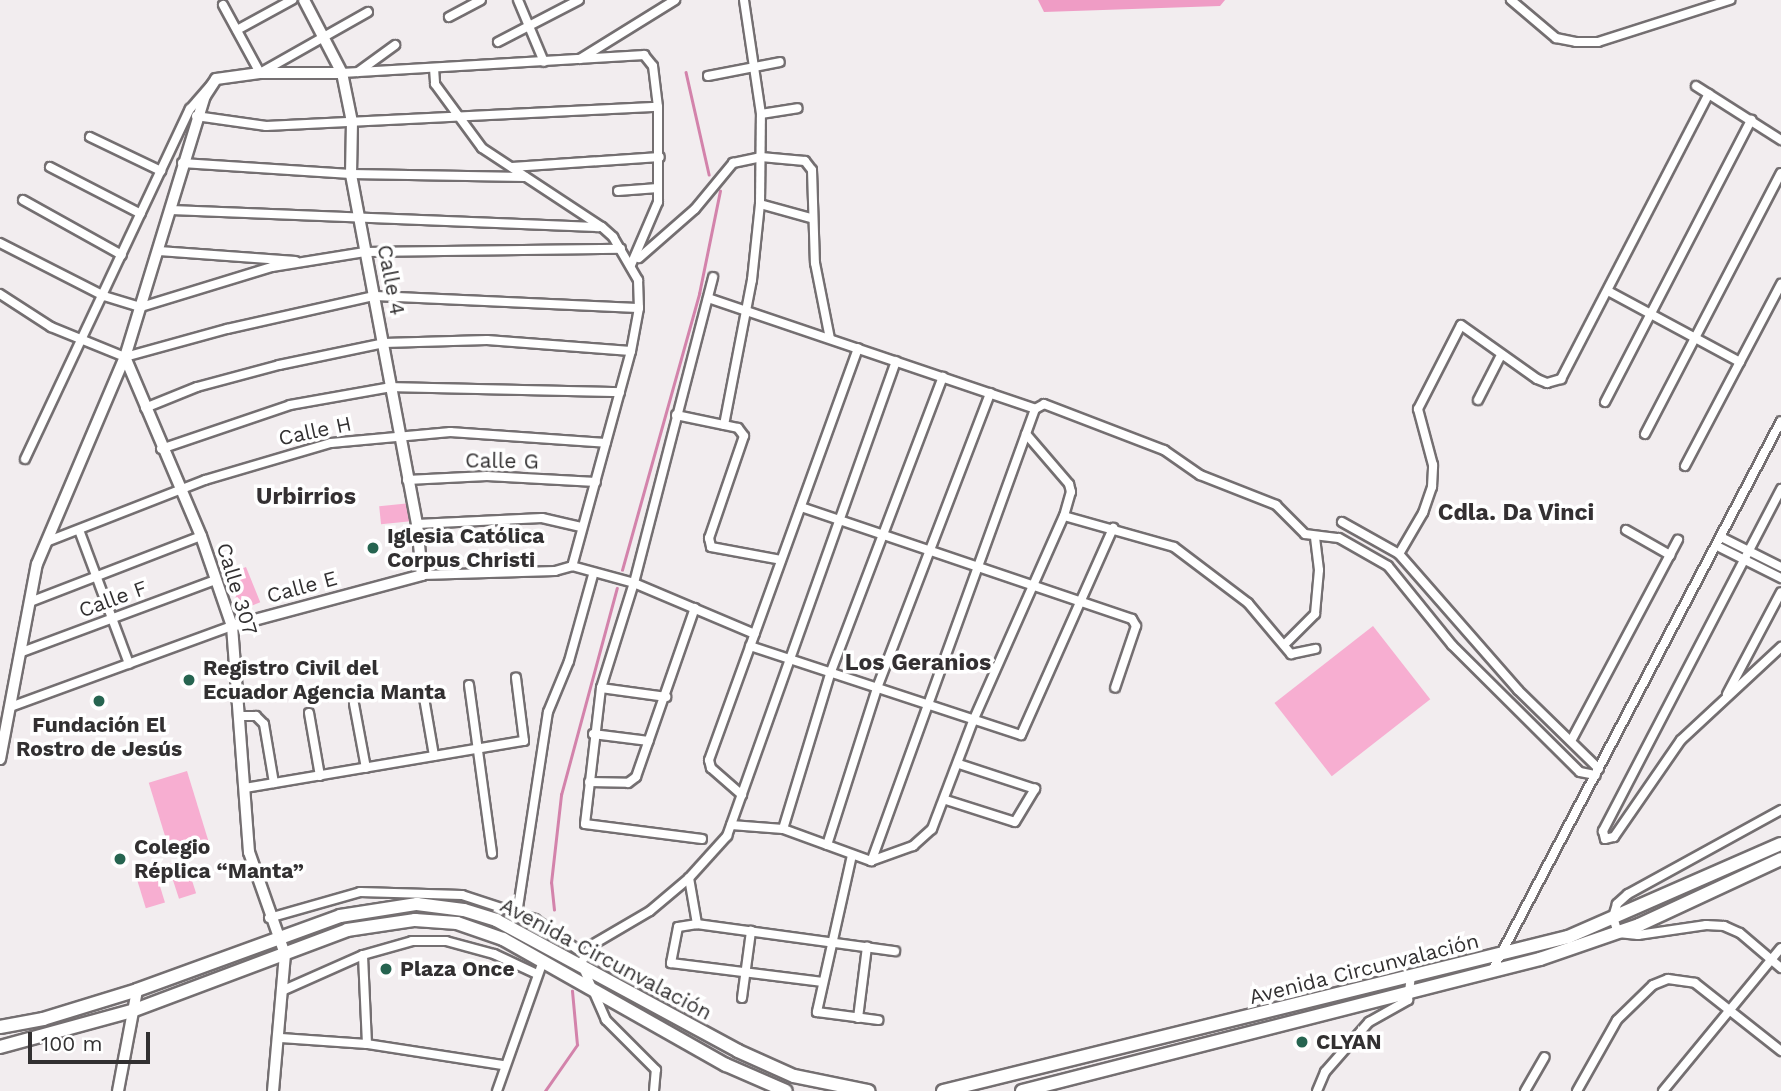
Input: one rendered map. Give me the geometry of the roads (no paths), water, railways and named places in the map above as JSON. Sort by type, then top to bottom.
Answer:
[{"type":"highway","name":"Avenida Circunvalación","points":[[943,1091],[982,1088],[1411,976],[1616,927],[1781,844]]},
{"type":"highway","name":"Avenida Circunvalación","points":[[1022,1091],[1492,971],[1616,927],[1781,859]]},
{"type":"highway","name":"Avenida Circunvalación","points":[[0,1027],[43,1019],[136,990],[340,916],[417,904],[464,910],[496,920],[583,959],[738,1051],[794,1076],[868,1091]]},
{"type":"highway","name":"Avenida Circunvalación","points":[[0,1047],[132,1012],[347,930],[415,920],[457,923],[503,939],[587,984],[726,1065],[786,1091]]},
{"type":"street","points":[[237,30],[292,0]]},
{"type":"street","name":"Calle 4","points":[[304,0],[342,73],[352,122],[351,174],[417,524],[422,575]]},
{"type":"street","points":[[449,16],[481,0]]},
{"type":"street","points":[[517,0],[544,62]]},
{"type":"street","points":[[498,42],[579,0]]},
{"type":"street","points":[[577,61],[675,0]]},
{"type":"street","points":[[724,425],[746,310],[760,204],[761,114],[744,0]]},
{"type":"street","points":[[1511,0],[1556,38],[1576,42],[1598,42],[1730,0]]},
{"type":"street","points":[[223,5],[260,73]]},
{"type":"street","points":[[260,73],[368,12]]},
{"type":"street","points":[[358,72],[395,45]]},
{"type":"street","points":[[25,459],[190,109],[202,90],[216,79],[260,73],[342,73],[644,55],[653,66],[658,107],[658,188],[634,262],[639,308],[631,351],[572,566],[593,575],[634,583],[755,634]]},
{"type":"street","points":[[708,76],[780,62]]},
{"type":"street","points":[[434,68],[435,84],[455,117],[482,148],[601,227],[634,262]]},
{"type":"street","points":[[0,760],[13,706],[37,564],[125,357],[172,210],[196,116],[216,79]]},
{"type":"street","points":[[1696,86],[1781,140]]},
{"type":"street","points":[[1399,554],[1432,487],[1433,465],[1419,427],[1422,395],[1461,325],[1542,381],[1561,379],[1709,94]]},
{"type":"street","points":[[196,116],[266,126],[658,107]]},
{"type":"street","points":[[761,114],[798,108]]},
{"type":"street","points":[[1605,402],[1751,120]]},
{"type":"street","points":[[90,137],[161,171]]},
{"type":"street","points":[[512,167],[660,157]]},
{"type":"street","points":[[634,262],[695,209],[725,169],[761,157],[810,164],[811,218],[830,339]]},
{"type":"street","points":[[182,163],[351,174],[525,177]]},
{"type":"street","points":[[50,167],[141,214]]},
{"type":"street","points":[[1645,434],[1781,173]]},
{"type":"street","points":[[618,191],[658,188]]},
{"type":"street","points":[[23,200],[122,256]]},
{"type":"street","points":[[760,204],[811,218]]},
{"type":"street","points":[[172,210],[601,227]]},
{"type":"street","points":[[0,243],[104,296],[141,307],[299,262],[365,252],[621,249]]},
{"type":"street","points":[[159,251],[299,262]]},
{"type":"street","points":[[702,839],[585,824],[593,734],[601,688],[634,583],[713,277]]},
{"type":"street","points":[[1685,466],[1781,284]]},
{"type":"street","points":[[1608,291],[1740,362]]},
{"type":"street","points":[[0,294],[82,342],[125,357],[226,328],[374,296],[639,308]]},
{"type":"street","points":[[708,298],[1035,409]]},
{"type":"street","points":[[145,408],[197,387],[279,365],[384,343],[486,340],[631,351]]},
{"type":"street","points":[[741,794],[711,768],[709,760],[858,348]]},
{"type":"street","points":[[1478,400],[1501,355]]},
{"type":"street","name":"Calle 307","points":[[125,357],[161,449],[183,491],[201,536],[232,626],[242,716],[249,852],[269,918],[285,954],[281,1038],[274,1091]]},
{"type":"street","points":[[583,959],[592,945],[650,911],[689,878],[707,861],[730,825],[896,361]]},
{"type":"street","points":[[782,829],[830,674],[943,377]]},
{"type":"street","points":[[161,449],[290,405],[391,387],[620,392]]},
{"type":"street","points":[[827,845],[877,688],[990,393]]},
{"type":"street","points":[[871,861],[1035,409],[1044,404],[1164,450],[1200,475],[1276,505],[1299,530],[1315,537],[1339,538],[1388,566],[1452,645],[1580,772],[1597,772]]},
{"type":"street","points":[[676,415],[740,429],[745,438],[709,545],[715,550],[781,560]]},
{"type":"street","points":[[1492,971],[1781,421]]},
{"type":"street","name":"Calle H","points":[[46,542],[291,452],[399,434],[450,432],[606,443]]},
{"type":"street","points":[[730,825],[782,829],[871,861],[913,846],[932,829],[946,800],[973,721],[1064,516],[1071,492],[1069,484],[1026,435]]},
{"type":"street","name":"Calle G","points":[[407,480],[487,476],[596,482]]},
{"type":"street","points":[[1781,489],[1603,831],[1605,839],[1614,837],[1681,740],[1781,647]]},
{"type":"street","points":[[801,507],[1081,600],[1135,623],[1115,688]]},
{"type":"street","points":[[1064,516],[1156,540],[1190,557],[1248,603],[1294,656],[1315,649]]},
{"type":"street","points":[[417,524],[542,518],[581,527]]},
{"type":"street","points":[[1342,522],[1399,554],[1518,690],[1571,741],[1597,772]]},
{"type":"street","points":[[750,646],[926,707],[1021,735],[1113,528]]},
{"type":"street","points":[[79,530],[129,664]]},
{"type":"street","points":[[1626,530],[1670,555]]},
{"type":"street","points":[[30,603],[201,536]]},
{"type":"street","points":[[1284,645],[1315,614],[1319,570],[1315,537]]},
{"type":"street","points":[[1571,741],[1678,540]]},
{"type":"street","points":[[1719,542],[1781,568]]},
{"type":"street","points":[[1747,555],[1781,578]]},
{"type":"street","name":"Calle E","points":[[13,706],[232,626],[422,575],[555,572],[572,566]]},
{"type":"street","points":[[517,914],[548,712],[569,661],[593,575]]},
{"type":"street","name":"Calle F","points":[[22,652],[216,580]]},
{"type":"street","points":[[1723,700],[1781,592]]},
{"type":"street","points":[[589,782],[633,781],[666,698],[695,608]]},
{"type":"street","points":[[245,788],[524,741],[516,678]]},
{"type":"street","points":[[469,685],[492,853]]},
{"type":"street","points":[[601,688],[666,698]]},
{"type":"street","points":[[423,692],[434,756]]},
{"type":"street","points":[[354,704],[366,768]]},
{"type":"street","points":[[309,713],[320,776]]},
{"type":"street","points":[[242,716],[256,716],[264,724],[274,783]]},
{"type":"street","points":[[593,734],[649,741]]},
{"type":"street","points":[[946,800],[1015,822],[1035,789],[958,764]]},
{"type":"street","points":[[1781,810],[1622,897],[1616,927],[1658,935],[1706,925],[1724,926],[1740,933],[1781,968]]},
{"type":"street","points":[[852,855],[817,1012],[878,1020]]},
{"type":"street","points":[[689,878],[697,924]]},
{"type":"street","points":[[269,918],[360,892],[415,890],[462,895],[535,919],[583,959],[587,984],[606,1020],[656,1070],[654,1091]]},
{"type":"street","points":[[823,982],[671,963],[678,927],[697,924],[895,951]]},
{"type":"street","points":[[742,998],[751,931]]},
{"type":"street","points":[[284,990],[363,955],[412,941],[446,941],[494,954],[537,974]]},
{"type":"street","points":[[858,1018],[867,947]]},
{"type":"street","points":[[1663,1091],[1781,948]]},
{"type":"street","points":[[363,955],[367,1044]]},
{"type":"street","points":[[497,1091],[503,1065],[543,961]]},
{"type":"street","points":[[1317,1091],[1325,1072],[1369,1022],[1408,1000],[1411,976]]},
{"type":"street","points":[[1577,1091],[1617,1020],[1653,985],[1668,979],[1695,983],[1730,1007],[1781,1051]]},
{"type":"street","points":[[118,1091],[136,990]]},
{"type":"street","points":[[281,1038],[367,1044],[503,1065]]},
{"type":"street","points":[[1525,1091],[1545,1057]]},
{"type":"waterway","points":[[686,72],[709,174]]},
{"type":"waterway","points":[[622,570],[699,294],[720,191]]},
{"type":"waterway","points":[[554,910],[551,883],[561,795],[617,588]]},
{"type":"waterway","points":[[545,1091],[577,1045],[572,991]]},
{"type":"place","name":"Iglesia Católica Corpus Christi","points":[[373,548]]},
{"type":"place","name":"Registro Civil del Ecuador Agencia Manta","points":[[189,680]]},
{"type":"place","name":"Fundación El Rostro de Jesús","points":[[99,701]]},
{"type":"place","name":"Colegio Réplica “Manta”","points":[[120,859]]},
{"type":"place","name":"Plaza Once","points":[[386,969]]},
{"type":"place","name":"CLYAN","points":[[1302,1042]]},
{"type":"district","name":"Urbirrios","points":[[306,497]]},
{"type":"district","name":"Cdla. Da Vinci","points":[[1516,513]]},
{"type":"district","name":"Los Geranios","points":[[918,663]]}]
